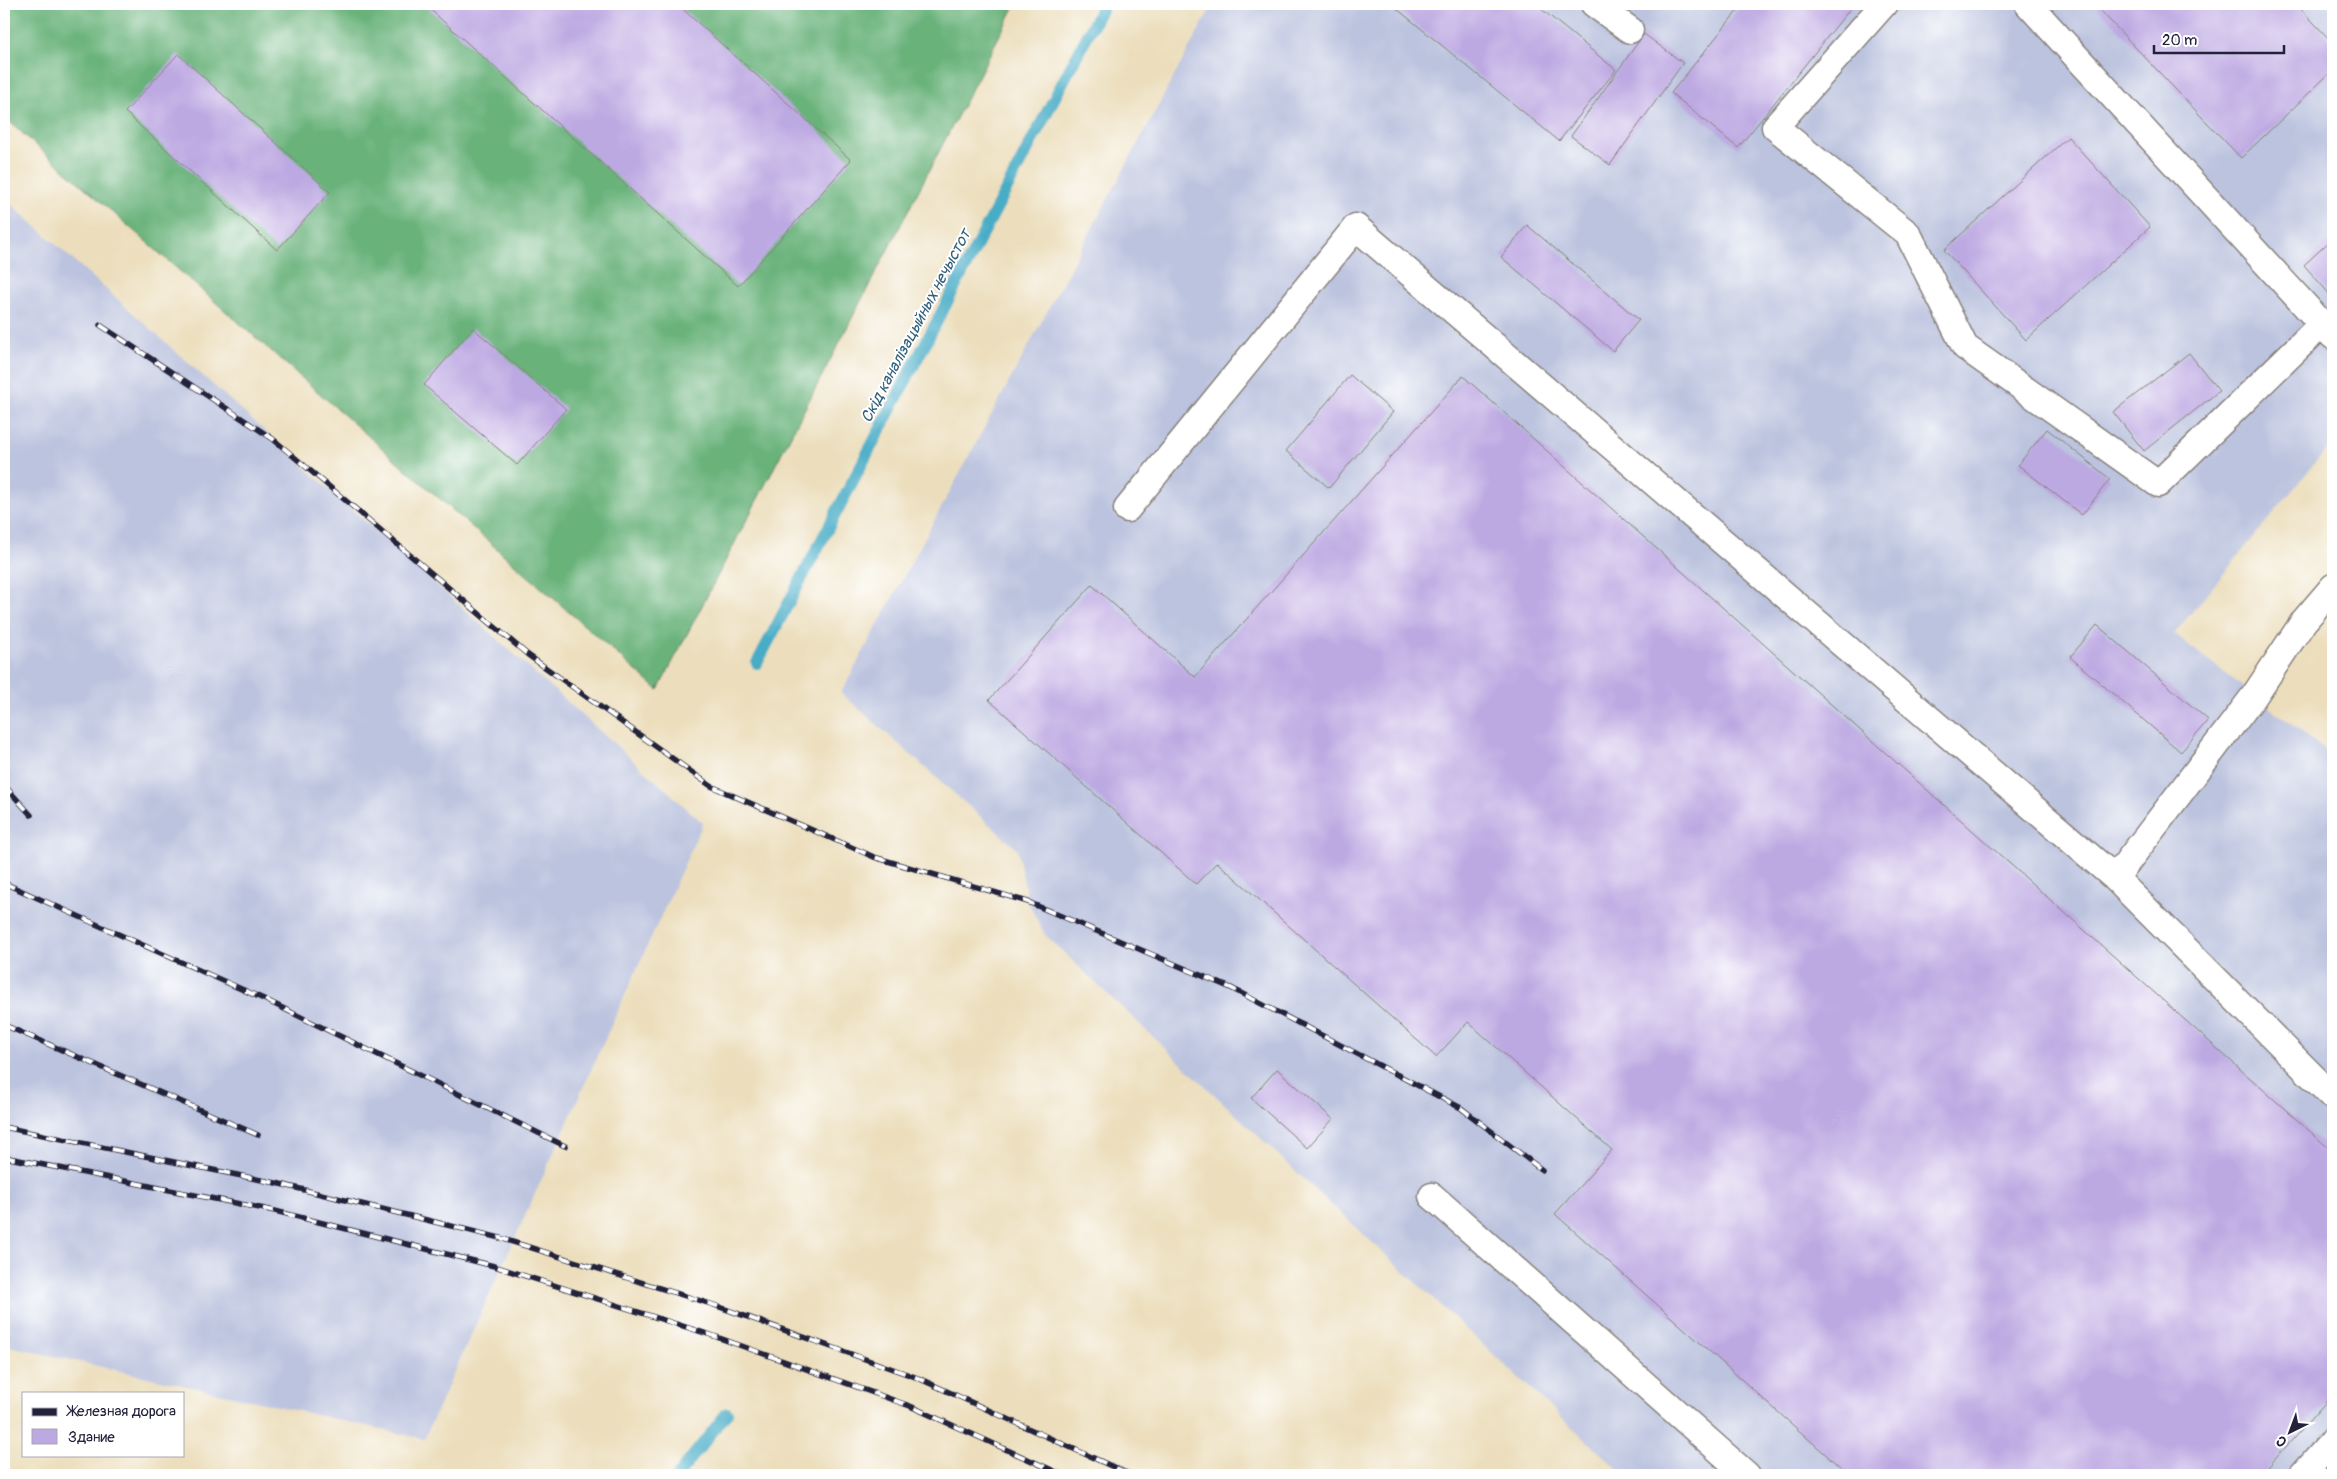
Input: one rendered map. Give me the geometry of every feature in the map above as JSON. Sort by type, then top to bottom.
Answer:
[{"type":"lane","points":[[1594,4],[1630,30]]},
{"type":"lane","points":[[1884,4],[1776,127],[1908,234],[1964,348],[2158,484],[2327,330],[2028,4]]},
{"type":"lane","points":[[1127,509],[1356,227],[2115,878],[2333,1097]]},
{"type":"lane","points":[[2115,878],[2254,696],[2304,621],[2333,587]]},
{"type":"lane","points":[[1432,1196],[1747,1475]]},
{"type":"lane","points":[[2302,1475],[2333,1440]]},
{"type":"shaded area","points":[[1213,4],[2333,4],[2333,441],[2174,634],[2333,756],[2333,1475],[1624,1475],[1309,1184],[1045,935],[1028,902],[1017,849],[841,693]]},
{"type":"shaded area","points":[[4,198],[703,823],[424,1439],[4,1345]]},
{"type":"green space","points":[[4,4],[1016,4],[658,690],[4,117]]},
{"type":"building","points":[[424,4],[677,4],[851,160],[738,286]]},
{"type":"building","points":[[1391,4],[1535,4],[1616,70],[1559,141]]},
{"type":"building","points":[[1743,4],[1854,4],[1738,148],[1671,93]]},
{"type":"building","points":[[2094,4],[2296,4],[2333,43],[2333,70],[2241,158]]},
{"type":"building","points":[[1644,34],[1683,63],[1610,165],[1571,136]]},
{"type":"building","points":[[178,54],[330,192],[277,250],[125,112]]},
{"type":"building","points":[[2068,137],[2150,227],[2026,340],[1944,250]]},
{"type":"building","points":[[1527,225],[1639,320],[1613,351],[1501,257]]},
{"type":"building","points":[[2333,238],[2333,298],[2304,265]]},
{"type":"building","points":[[473,328],[566,409],[517,465],[424,385]]},
{"type":"building","points":[[2189,353],[2219,391],[2144,451],[2113,412]]},
{"type":"building","points":[[1350,375],[1393,412],[1329,488],[1286,451]]},
{"type":"building","points":[[1463,376],[2333,1152],[2333,1394],[2261,1475],[1849,1475],[1555,1214],[1612,1150],[1468,1022],[1436,1057],[1217,862],[1196,884],[989,700],[1092,585],[1195,677]]},
{"type":"building","points":[[2047,429],[2110,479],[2082,515],[2018,465]]},
{"type":"building","points":[[2097,625],[2208,720],[2181,752],[2070,657]]},
{"type":"building","points":[[1277,1069],[1333,1119],[1307,1148],[1251,1098]]},
{"type":"waterway","name":"Скід каналізацыйных нечыстот","points":[[757,663],[1104,4]]},
{"type":"waterway","name":"Скід каналізацыйных нечыстот","points":[[678,1475],[727,1413]]},
{"type":"railway","points":[[100,325],[273,439],[528,655],[711,786],[874,857],[1028,902],[1231,988],[1461,1108],[1542,1170]]},
{"type":"railway","points":[[4,785],[31,815]]},
{"type":"railway","points":[[4,883],[266,1000],[565,1146]]},
{"type":"railway","points":[[4,1025],[258,1135]]},
{"type":"railway","points":[[4,1127],[276,1183],[500,1238],[714,1305],[918,1378],[1131,1475]]},
{"type":"railway","points":[[4,1157],[275,1211],[494,1266],[711,1335],[910,1406],[1063,1475]]}]
